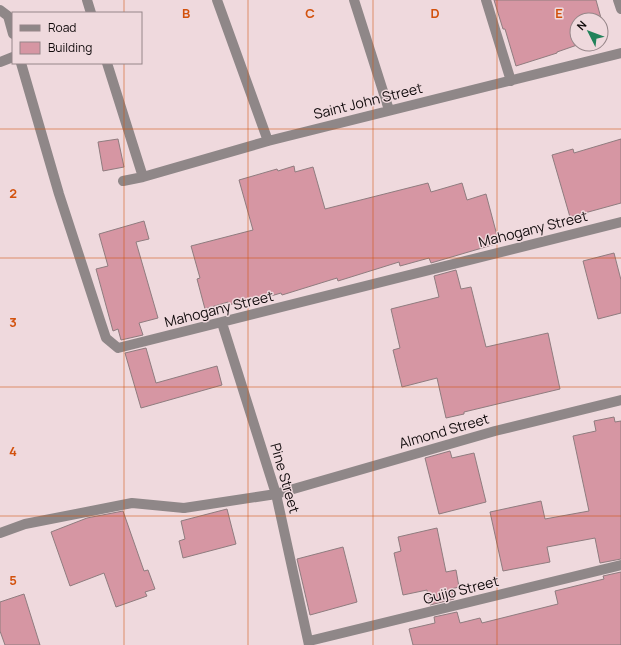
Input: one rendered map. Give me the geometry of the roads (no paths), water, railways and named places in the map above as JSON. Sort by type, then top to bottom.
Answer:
[{"type":"street","points":[[87,0],[91,12]]},
{"type":"street","points":[[217,0],[268,141]]},
{"type":"street","points":[[354,0],[389,110]]},
{"type":"street","points":[[486,0],[511,80]]},
{"type":"street","points":[[618,0],[621,9]]},
{"type":"street","points":[[0,10],[8,16],[12,30]]},
{"type":"street","name":"Saint John Street","points":[[123,181],[143,177],[268,141],[621,53]]},
{"type":"street","points":[[0,62],[12,57]]},
{"type":"street","name":"Mahogany Street","points":[[22,64],[59,194],[106,338],[118,348],[621,222]]},
{"type":"street","points":[[107,64],[143,177]]},
{"type":"street","name":"Pine Street","points":[[222,322],[276,494],[309,643]]},
{"type":"street","name":"Almond Street","points":[[0,533],[25,524],[132,503],[184,508],[276,494],[495,431],[621,400]]},
{"type":"street","name":"Guijo Street","points":[[309,643],[621,565]]}]
